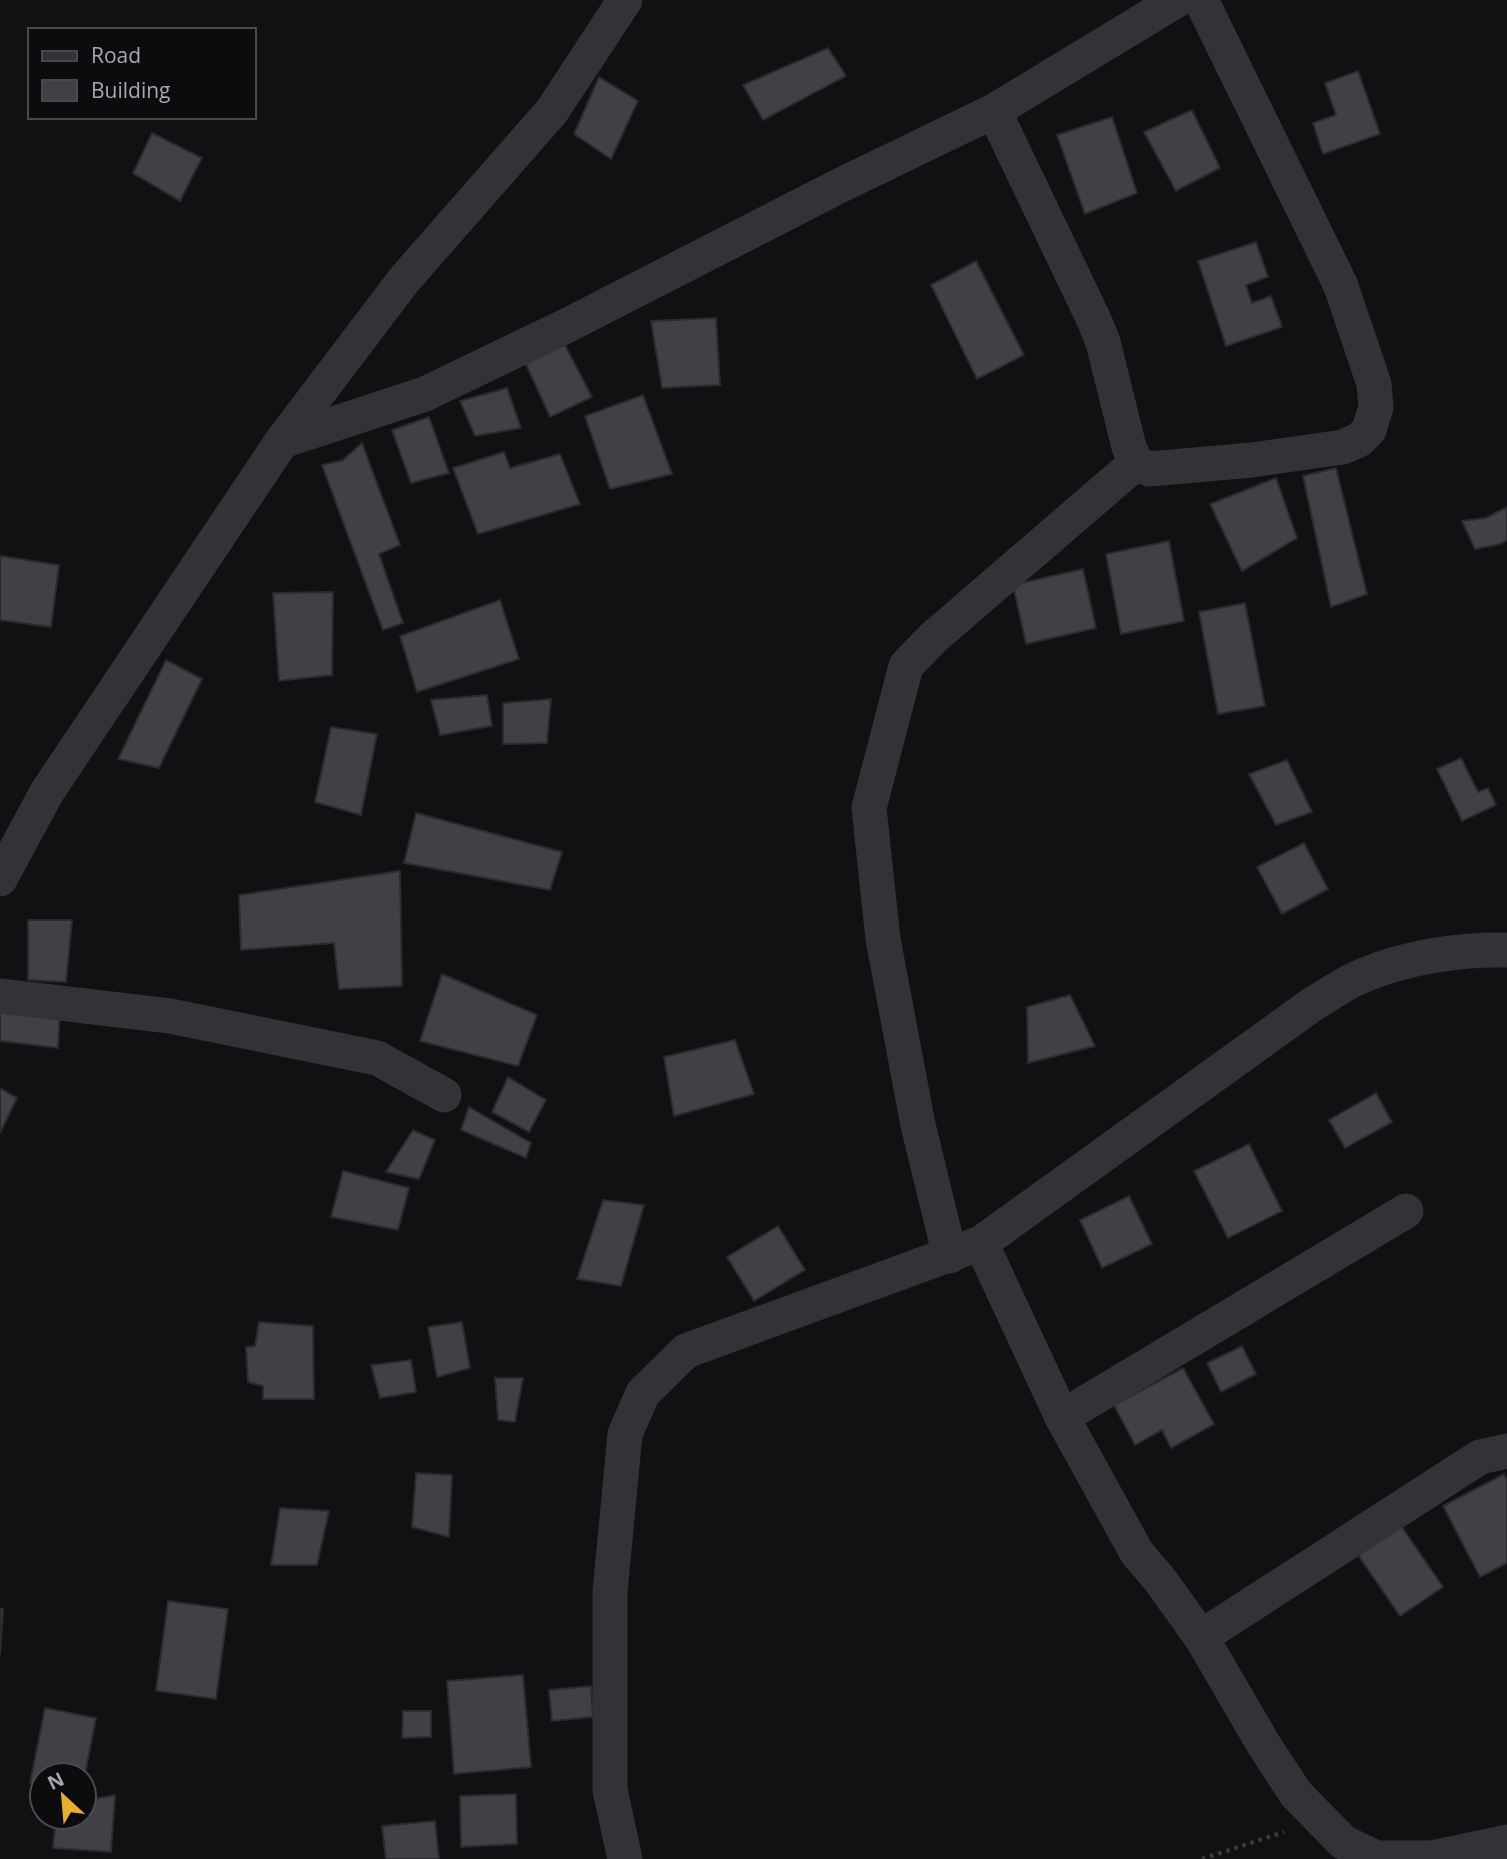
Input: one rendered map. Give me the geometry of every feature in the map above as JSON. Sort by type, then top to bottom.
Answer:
[{"type":"street","points":[[0,879],[47,792],[282,441],[404,280],[552,111],[625,0]]},
{"type":"street","points":[[282,441],[425,394],[568,325],[841,185],[994,111],[1181,0],[1341,286],[1374,384],[1376,407],[1368,430],[1359,440],[1343,447],[1252,460],[1149,469],[1136,463],[1129,447],[1094,320],[994,111]]},
{"type":"street","points":[[1136,463],[933,638],[906,666],[869,808],[883,939],[918,1125],[965,1250],[1137,1553],[1201,1637],[1289,1785],[1343,1842],[1376,1858],[1431,1858],[1507,1842]]},
{"type":"street","points":[[625,1859],[610,1790],[610,1592],[625,1434],[643,1393],[685,1351],[965,1250],[1310,1006],[1362,976],[1418,959],[1491,949],[1507,950]]},
{"type":"street","points":[[0,996],[170,1016],[377,1058],[444,1095]]},
{"type":"street","points":[[1062,1417],[1406,1211]]},
{"type":"street","points":[[1201,1637],[1479,1457],[1507,1451]]},
{"type":"path","points":[[1202,1859],[1321,1820]]},
{"type":"building","points":[[828,48],[846,76],[763,120],[743,85]]},
{"type":"building","points":[[1358,71],[1380,134],[1323,154],[1313,123],[1336,115],[1325,83]]},
{"type":"building","points":[[599,77],[638,101],[611,159],[574,134]]},
{"type":"building","points":[[1192,110],[1220,168],[1176,191],[1144,132]]},
{"type":"building","points":[[1112,117],[1137,193],[1085,214],[1057,135]]},
{"type":"building","points":[[152,133],[202,158],[180,201],[133,173]]},
{"type":"building","points":[[1256,242],[1268,277],[1246,285],[1252,303],[1271,296],[1282,327],[1226,346],[1198,261]]},
{"type":"building","points":[[976,261],[1024,355],[977,379],[931,285]]},
{"type":"building","points":[[716,318],[720,385],[662,388],[651,321]]},
{"type":"building","points":[[564,343],[592,397],[550,417],[525,362]]},
{"type":"building","points":[[507,388],[521,428],[475,436],[460,401]]},
{"type":"building","points":[[643,395],[672,474],[610,489],[585,416]]},
{"type":"building","points":[[429,417],[449,473],[411,483],[392,430]]},
{"type":"building","points":[[362,443],[400,545],[379,554],[403,623],[383,630],[322,465],[343,460]]},
{"type":"building","points":[[504,452],[510,468],[560,454],[580,504],[478,534],[453,468]]},
{"type":"building","points":[[1336,468],[1367,594],[1331,607],[1303,476]]},
{"type":"building","points":[[1276,478],[1297,538],[1242,571],[1210,504]]},
{"type":"building","points":[[1507,507],[1507,540],[1501,544],[1475,549],[1462,521],[1486,518]]},
{"type":"building","points":[[1169,541],[1184,621],[1121,634],[1106,554]]},
{"type":"building","points":[[0,556],[59,565],[51,627],[0,620]]},
{"type":"building","points":[[1083,569],[1096,628],[1026,644],[1013,585]]},
{"type":"building","points":[[333,592],[332,675],[279,681],[273,593]]},
{"type":"building","points":[[500,600],[519,659],[417,692],[400,636]]},
{"type":"building","points":[[1245,603],[1265,706],[1218,714],[1199,612]]},
{"type":"building","points":[[166,660],[202,679],[159,768],[118,759]]},
{"type":"building","points":[[487,695],[492,726],[440,735],[431,700]]},
{"type":"building","points":[[551,699],[547,743],[503,744],[503,703]]},
{"type":"building","points":[[331,727],[377,734],[361,815],[315,802]]},
{"type":"building","points":[[1461,758],[1478,792],[1488,788],[1496,805],[1462,821],[1437,769]]},
{"type":"building","points":[[1287,760],[1312,812],[1276,825],[1249,774]]},
{"type":"building","points":[[416,813],[562,852],[550,890],[404,863]]},
{"type":"building","points":[[1304,843],[1328,889],[1282,914],[1257,867]]},
{"type":"building","points":[[400,871],[402,986],[339,989],[334,943],[241,950],[239,895]]},
{"type":"building","points":[[28,920],[72,920],[66,982],[28,980]]},
{"type":"building","points":[[442,974],[537,1015],[518,1066],[420,1041]]},
{"type":"building","points":[[1070,995],[1095,1046],[1028,1063],[1027,1007]]},
{"type":"building","points":[[0,1007],[60,1010],[58,1048],[0,1041]]},
{"type":"building","points":[[735,1040],[754,1094],[674,1116],[664,1057]]},
{"type":"building","points":[[508,1077],[546,1100],[529,1132],[492,1112]]},
{"type":"building","points":[[0,1088],[17,1098],[0,1133]]},
{"type":"building","points":[[1376,1093],[1392,1122],[1345,1148],[1329,1120]]},
{"type":"building","points":[[469,1107],[531,1143],[526,1158],[461,1130]]},
{"type":"building","points":[[413,1130],[435,1140],[419,1179],[386,1172]]},
{"type":"building","points":[[1249,1144],[1282,1211],[1228,1238],[1194,1171]]},
{"type":"building","points":[[343,1171],[409,1188],[398,1230],[331,1217]]},
{"type":"building","points":[[1129,1196],[1152,1244],[1102,1268],[1080,1220]]},
{"type":"building","points":[[603,1200],[644,1205],[621,1286],[577,1279]]},
{"type":"building","points":[[778,1226],[805,1270],[754,1301],[727,1257]]},
{"type":"building","points":[[259,1322],[313,1326],[314,1399],[263,1399],[263,1386],[248,1382],[246,1347],[255,1346]]},
{"type":"building","points":[[462,1322],[470,1368],[437,1377],[428,1327]]},
{"type":"building","points":[[1242,1346],[1256,1374],[1221,1392],[1207,1363]]},
{"type":"building","points":[[411,1360],[416,1392],[380,1398],[371,1365]]},
{"type":"building","points":[[1183,1368],[1214,1424],[1171,1448],[1162,1430],[1135,1445],[1114,1405]]},
{"type":"building","points":[[495,1378],[523,1378],[515,1422],[498,1420]]},
{"type":"building","points":[[416,1473],[452,1475],[449,1537],[412,1527]]},
{"type":"building","points":[[1504,1474],[1507,1480],[1507,1563],[1480,1577],[1443,1506]]},
{"type":"building","points":[[280,1508],[329,1511],[317,1565],[271,1565]]},
{"type":"building","points":[[1395,1517],[1443,1587],[1400,1616],[1352,1546]]},
{"type":"building","points":[[168,1601],[228,1609],[216,1699],[156,1691]]},
{"type":"building","points":[[0,1609],[3,1609],[0,1655]]},
{"type":"building","points":[[523,1675],[531,1767],[454,1774],[447,1681]]},
{"type":"building","points":[[591,1686],[593,1717],[552,1721],[549,1690]]},
{"type":"building","points":[[45,1708],[96,1718],[88,1761],[34,1761]]},
{"type":"building","points":[[403,1711],[431,1711],[431,1737],[402,1738]]},
{"type":"building","points":[[516,1794],[517,1844],[461,1847],[460,1796]]},
{"type":"building","points":[[115,1795],[111,1852],[53,1848],[55,1831],[98,1831],[98,1798]]},
{"type":"building","points":[[435,1821],[439,1859],[386,1859],[382,1826]]}]
